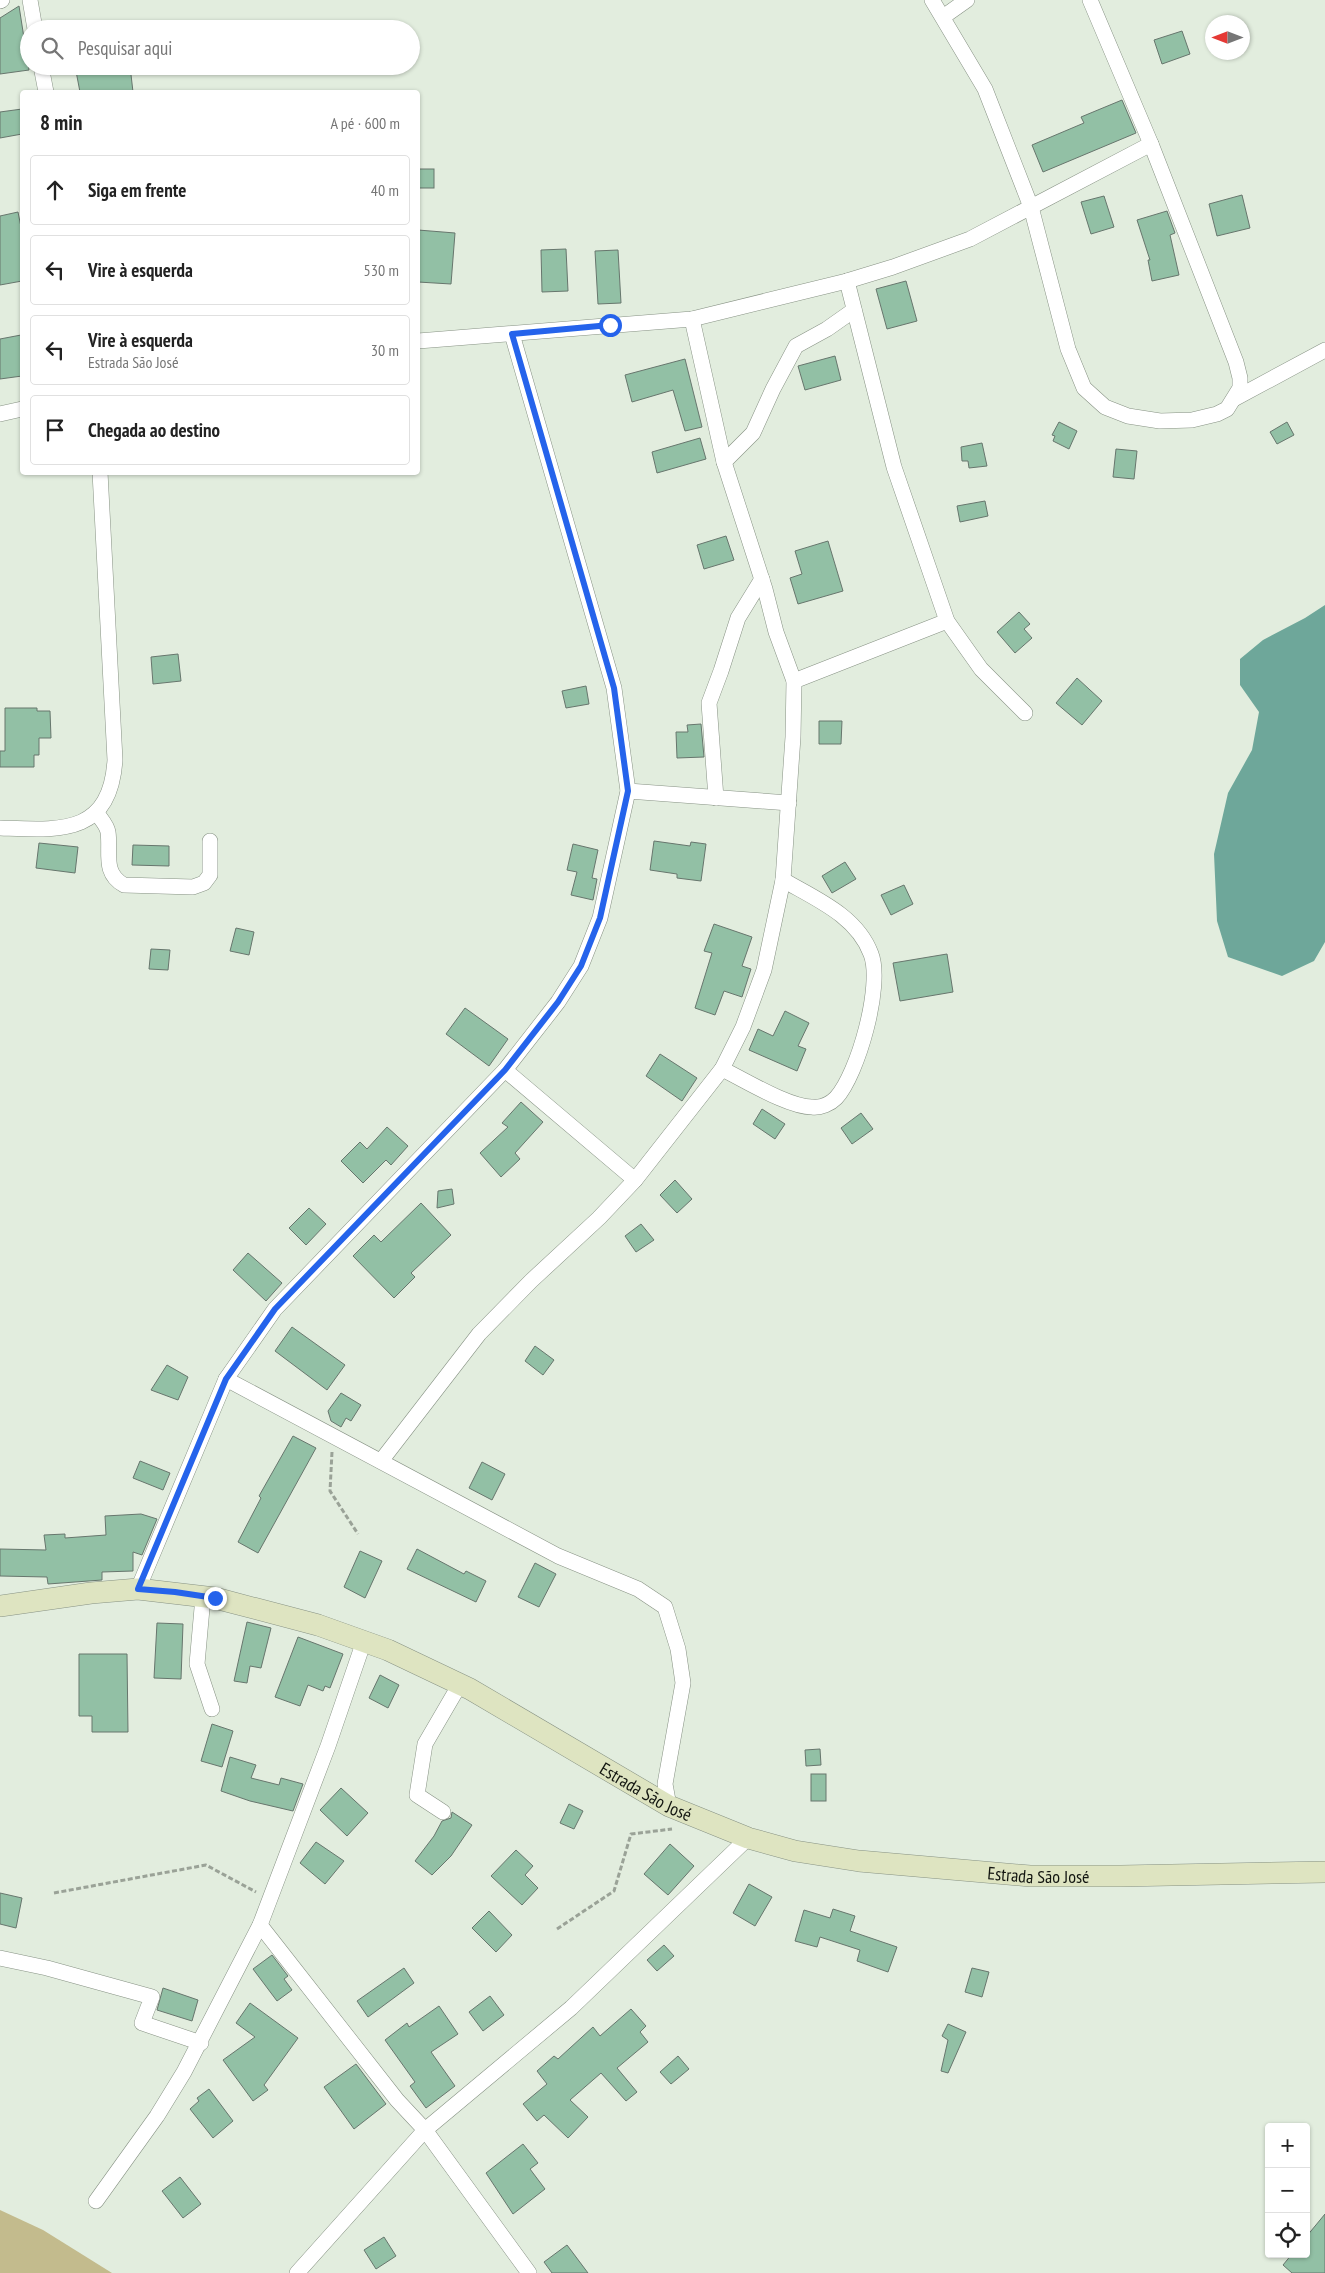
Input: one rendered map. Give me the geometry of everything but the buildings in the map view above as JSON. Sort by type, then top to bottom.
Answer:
[{"type":"street","points":[[30,0],[33,20]]},
{"type":"street","points":[[932,0],[985,89],[1031,207],[1068,349],[1084,388],[1105,407],[1128,416],[1160,422],[1180,422],[1217,414],[1227,409],[1234,399],[1240,383],[1236,362],[1152,144],[1090,0]]},
{"type":"street","points":[[943,17],[967,0]]},
{"type":"street","points":[[43,75],[46,90]]},
{"type":"street","points":[[420,340],[692,319],[847,280],[946,249],[970,239],[1152,144]]},
{"type":"street","points":[[847,280],[894,467],[947,621],[981,668],[1025,713]]},
{"type":"street","points":[[724,462],[753,432],[796,346],[854,310]]},
{"type":"street","points":[[381,1461],[479,1334],[599,1218],[634,1180],[722,1069],[743,1027],[764,970],[783,880],[789,803],[794,681],[776,632],[762,579],[724,462],[692,319]]},
{"type":"street","points":[[138,1589],[226,1379],[275,1309],[505,1070],[558,1002],[581,966],[600,918],[628,791],[614,688],[512,334]]},
{"type":"street","points":[[1234,399],[1325,350]]},
{"type":"street","points":[[0,414],[20,409]]},
{"type":"street","points":[[0,828],[66,828],[87,820],[96,812],[110,792],[115,760],[100,475]]},
{"type":"street","points":[[716,798],[709,703],[738,618],[762,579]]},
{"type":"street","points":[[794,681],[947,621]]},
{"type":"street","points":[[628,791],[789,803]]},
{"type":"street","points":[[96,812],[108,830],[110,869],[114,880],[124,884],[193,887],[204,883],[210,875],[210,841]]},
{"type":"street","points":[[722,1069],[776,1096],[812,1107],[829,1104],[836,1098],[850,1077],[869,1017],[875,988],[875,970],[871,953],[852,924],[837,911],[783,880]]},
{"type":"street","points":[[505,1070],[634,1180]]},
{"type":"street","points":[[226,1379],[558,1556],[638,1589],[665,1607],[678,1648],[683,1683],[665,1784],[668,1806]]},
{"type":"street","name":"Estrada São José","points":[[0,1606],[91,1593],[138,1589],[203,1597],[318,1625],[388,1650],[460,1684],[528,1722],[668,1806],[748,1838],[795,1851],[859,1861],[1030,1876],[1325,1872]]},
{"type":"street","points":[[203,1597],[197,1664],[212,1709]]},
{"type":"street","points":[[96,2201],[157,2116],[201,2043],[260,1925],[328,1746],[364,1641]]},
{"type":"street","points":[[443,1812],[417,1795],[425,1744],[460,1684]]},
{"type":"street","points":[[297,2273],[426,2130],[571,2008],[748,1838]]},
{"type":"street","points":[[260,1925],[397,2100],[426,2130],[529,2273]]},
{"type":"street","points":[[0,1958],[47,1968],[152,1997],[142,2023],[201,2043]]},
{"type":"path","points":[[336,1437],[330,1458],[330,1491],[358,1534]]},
{"type":"path","points":[[558,1929],[614,1891],[631,1834],[680,1828]]},
{"type":"path","points":[[54,1894],[206,1865],[270,1900]]},
{"type":"shaded area","points":[[0,2210],[43,2230],[112,2273],[0,2273]]},
{"type":"water","points":[[1325,605],[1325,942],[1314,961],[1282,976],[1228,957],[1217,921],[1214,854],[1228,793],[1252,750],[1259,712],[1240,685],[1240,659],[1263,640]]},
{"type":"route","points":[[215,1598],[138,1589],[226,1379],[275,1309],[505,1070],[558,1002],[581,966],[600,918],[628,791],[614,688],[512,334],[610,325]]}]
